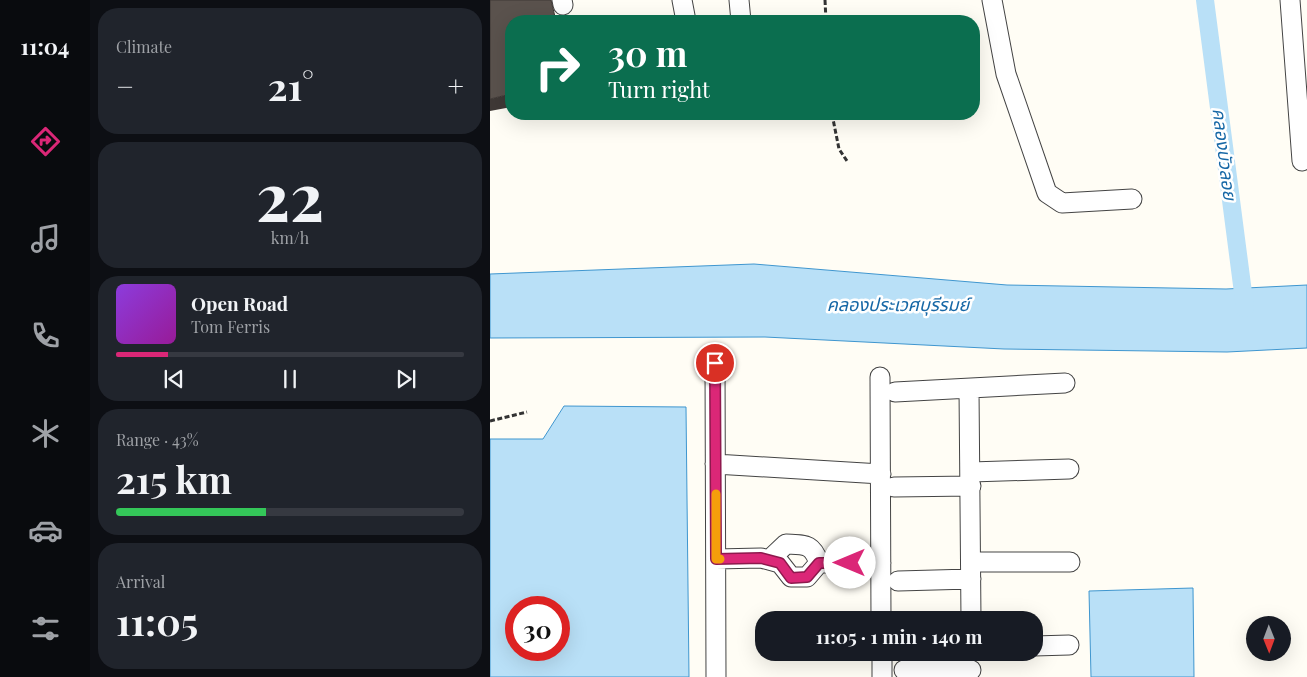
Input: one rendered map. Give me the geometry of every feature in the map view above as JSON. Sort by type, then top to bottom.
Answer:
[{"type":"street","points":[[682,0],[685,15]]},
{"type":"street","points":[[739,0],[740,15]]},
{"type":"street","points":[[992,0],[1006,74],[1047,193],[1062,203],[1132,199]]},
{"type":"street","points":[[1290,0],[1302,161]]},
{"type":"street","points":[[715,363],[716,677]]},
{"type":"street","points":[[880,377],[887,481],[881,563],[882,611]]},
{"type":"street","points":[[895,392],[1065,383]]},
{"type":"street","points":[[970,388],[971,611]]},
{"type":"street","points":[[716,464],[887,481],[971,479],[1069,469]]},
{"type":"street","points":[[769,560],[786,544],[806,545],[815,552],[819,563]]},
{"type":"street","points":[[716,559],[761,558],[769,560],[780,563],[791,578],[807,577],[819,563],[881,563]]},
{"type":"street","points":[[898,581],[971,570],[1070,562]]},
{"type":"street","points":[[1043,646],[1069,646]]},
{"type":"street","points":[[882,661],[882,677]]},
{"type":"street","points":[[904,670],[971,666]]},
{"type":"path","points":[[825,0],[826,15]]},
{"type":"path","points":[[833,120],[839,149],[847,161]]},
{"type":"path","points":[[490,421],[527,412]]},
{"type":"water","name":"คลองประเวศบุรีรมย์","points":[[754,264],[1007,285],[1226,289],[1307,285],[1307,348],[1227,352],[1004,349],[765,337],[490,338],[490,274]]},
{"type":"water","points":[[564,406],[686,407],[689,677],[490,677],[490,439],[543,439]]},
{"type":"water","points":[[1193,588],[1194,677],[1091,677],[1089,591]]},
{"type":"building","points":[[490,0],[551,0],[555,15],[505,15],[505,95],[490,99]]},
{"type":"waterway","name":"คลองบัวลอย","points":[[1205,0],[1245,308]]},
{"type":"slow traffic","points":[[716,494],[716,559],[720,559]]},
{"type":"route","points":[[715,363],[716,559],[761,558],[780,563],[791,578],[807,577],[819,563],[850,563]]}]
